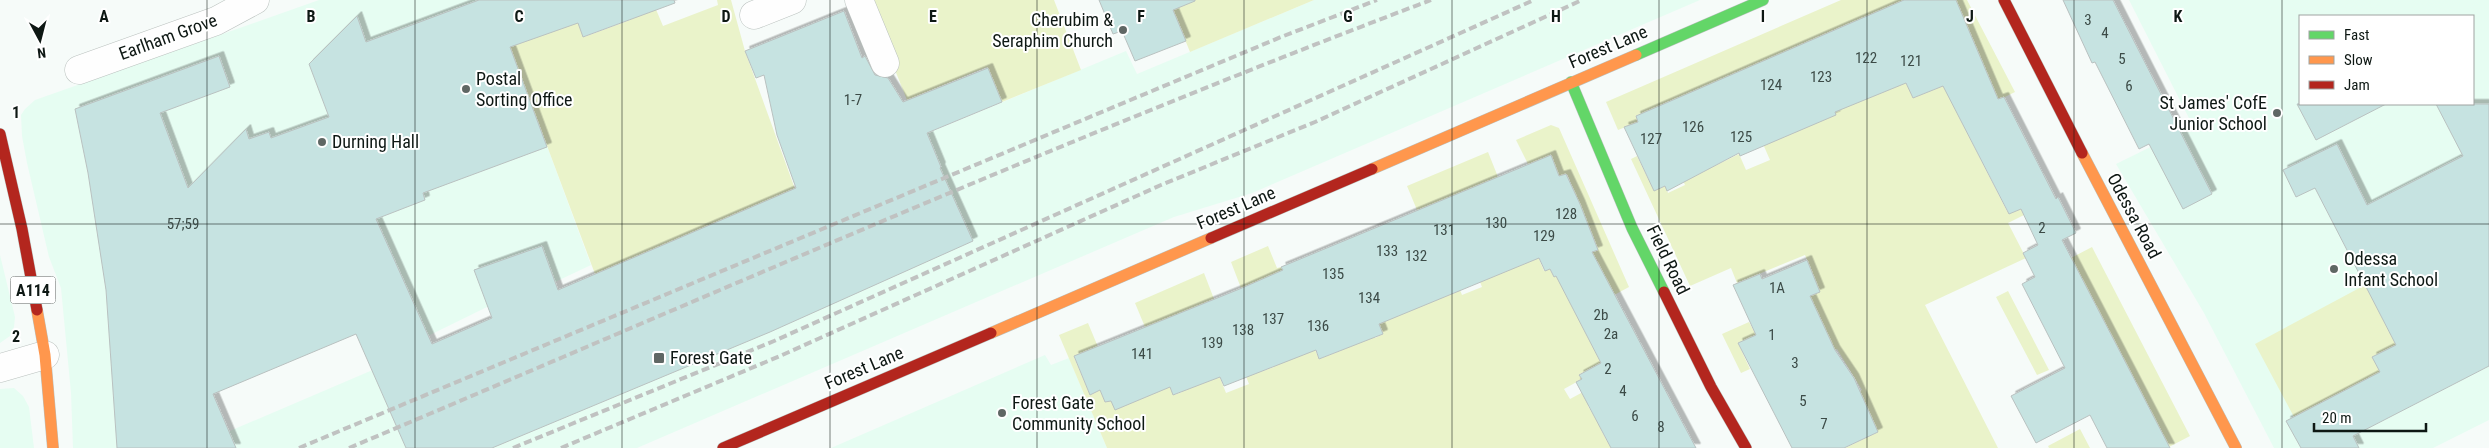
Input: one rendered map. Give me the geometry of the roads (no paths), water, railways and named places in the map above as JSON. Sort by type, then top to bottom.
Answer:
[{"type":"street","name":"Earlham Grove","points":[[79,70],[216,20],[254,0]]},
{"type":"street","points":[[754,15],[792,0]]},
{"type":"street","points":[[859,0],[885,63]]},
{"type":"street","name":"Forest Lane","points":[[723,448],[1763,0]]},
{"type":"street","name":"Odessa Road","points":[[2004,0],[2089,168],[2236,448]]},
{"type":"street","name":"Field Road","points":[[1571,82],[1632,228],[1711,387],[1746,448]]},
{"type":"street","name":"A114","points":[[0,134],[22,228],[45,355],[53,448]]},
{"type":"street","points":[[0,368],[45,355]]},
{"type":"railway","points":[[299,448],[1281,37],[1377,0]]},
{"type":"railway","points":[[349,448],[1023,162],[1431,0]]},
{"type":"railway","points":[[513,448],[774,341],[1534,0]]},
{"type":"railway","points":[[561,448],[780,356],[1161,185],[1315,122],[1582,0]]},
{"type":"place","name":"Cherubim & Seraphim Church","points":[[1123,30]]},
{"type":"place","name":"Postal Sorting Office","points":[[466,89]]},
{"type":"place","name":"St James' CofE Junior School","points":[[2277,113]]},
{"type":"place","name":"Durning Hall","points":[[322,142]]},
{"type":"place","name":"Odessa Infant School","points":[[2334,269]]},
{"type":"place","name":"Forest Gate","points":[[659,358]]},
{"type":"place","name":"Forest Gate Community School","points":[[1002,413]]}]
